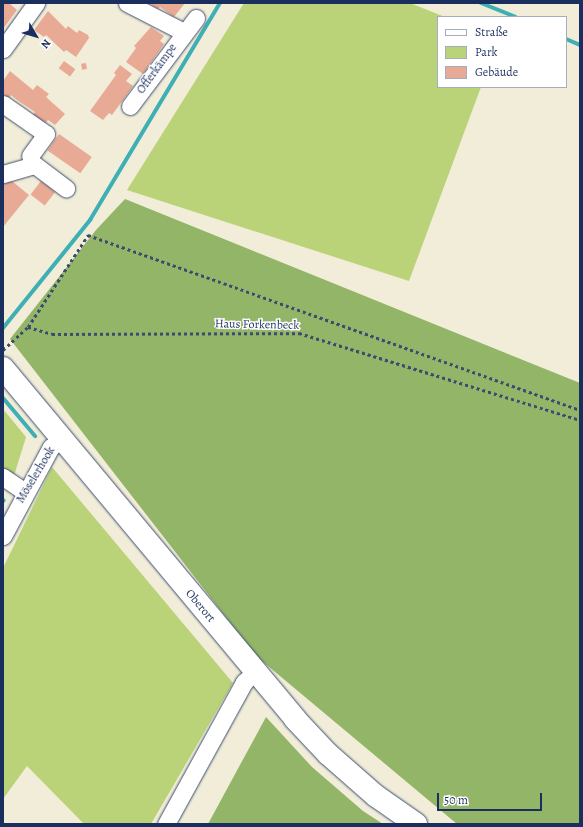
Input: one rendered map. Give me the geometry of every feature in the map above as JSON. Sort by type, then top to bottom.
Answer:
[{"type":"main road","name":"Oberort","points":[[3,368],[255,672],[328,754],[376,796],[416,824]]},
{"type":"street","points":[[3,49],[36,3]]},
{"type":"street","name":"Offerkämpe","points":[[126,3],[184,32]]},
{"type":"street","name":"Offerkämpe","points":[[130,106],[184,32],[196,18]]},
{"type":"street","points":[[3,104],[46,134],[30,156]]},
{"type":"street","points":[[3,174],[35,165],[66,188]]},
{"type":"street","name":"Möselerhook","points":[[3,536],[25,492],[51,447],[61,439]]},
{"type":"street","points":[[3,477],[25,492]]},
{"type":"street","points":[[166,824],[244,682],[255,672]]},
{"type":"path","points":[[3,350],[28,327],[88,235],[580,410]]},
{"type":"path","name":"Haus Forkenbeck","points":[[28,327],[52,334],[299,333],[580,420]]},
{"type":"green space","points":[[244,3],[410,3],[442,16],[437,16],[437,88],[481,88],[409,281],[127,190]]},
{"type":"green space","points":[[125,199],[580,383],[580,824],[457,824],[256,656],[10,339],[96,230]]},
{"type":"green space","points":[[3,409],[26,437],[13,479],[3,471]]},
{"type":"green space","points":[[52,467],[233,683],[151,824],[84,824],[27,766],[3,799],[3,568]]},
{"type":"green space","points":[[266,717],[312,767],[363,811],[383,824],[208,824]]},
{"type":"building","points":[[3,3],[9,3],[17,10],[3,29]]},
{"type":"building","points":[[149,3],[185,3],[174,17],[160,7],[158,9]]},
{"type":"building","points":[[48,11],[66,29],[68,26],[77,33],[79,30],[88,35],[89,38],[76,57],[66,50],[64,52],[46,35],[44,37],[34,30]]},
{"type":"building","points":[[151,27],[164,36],[160,41],[164,44],[143,74],[126,62],[136,48],[134,46]]},
{"type":"building","points":[[64,61],[75,69],[70,77],[59,68]]},
{"type":"building","points":[[86,63],[87,69],[82,70],[81,64]]},
{"type":"building","points":[[120,65],[132,74],[126,81],[133,86],[112,115],[109,113],[103,120],[90,111],[116,75],[114,73]]},
{"type":"building","points":[[10,71],[33,90],[37,85],[49,94],[46,97],[65,114],[55,125],[48,120],[44,125],[32,116],[35,112],[11,95],[9,99],[3,94],[3,81]]},
{"type":"building","points":[[59,134],[92,157],[80,173],[48,150]]},
{"type":"building","points":[[7,177],[29,195],[3,227],[3,182]]},
{"type":"building","points":[[41,181],[55,192],[45,205],[31,194]]},
{"type":"waterway","points":[[3,328],[90,220],[220,3]]},
{"type":"waterway","points":[[481,3],[513,16]]},
{"type":"waterway","points":[[567,39],[580,45]]},
{"type":"waterway","points":[[3,398],[35,436]]}]
